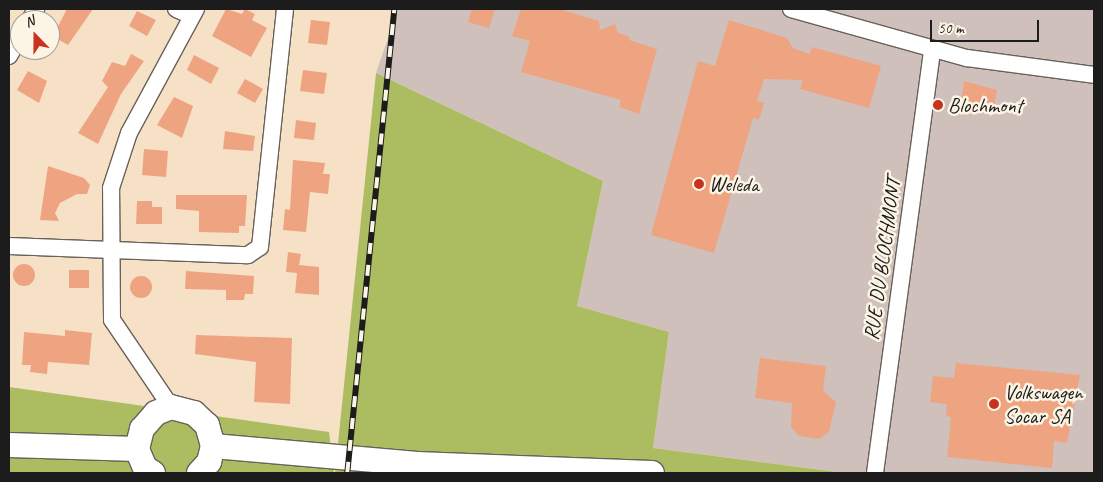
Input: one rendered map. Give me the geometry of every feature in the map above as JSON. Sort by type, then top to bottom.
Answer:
[{"type":"main road","points":[[153,473],[145,468],[138,449],[142,428],[156,413],[171,408],[194,412],[207,425],[213,446],[209,462],[199,473]]},
{"type":"main road","points":[[9,445],[138,449]]},
{"type":"main road","points":[[213,446],[417,464],[652,473]]},
{"type":"street","points":[[171,408],[112,320],[111,188],[130,133],[194,12],[176,9]]},
{"type":"street","points":[[9,246],[248,255],[260,247],[285,9]]},
{"type":"street","points":[[791,9],[932,50],[1094,75]]},
{"type":"street","name":"RUE DU BLOCHMONT","points":[[875,473],[932,50]]},
{"type":"shaded area","points":[[398,9],[1094,9],[1094,473],[845,473],[653,448],[669,332],[577,306],[603,181],[376,73]]},
{"type":"green space","points":[[376,73],[603,181],[577,306],[669,332],[653,448],[845,473],[335,473]]},
{"type":"green space","points":[[9,387],[329,432],[334,473],[9,473]]},
{"type":"building","points":[[67,9],[93,9],[68,45],[60,41],[60,22]]},
{"type":"building","points":[[226,9],[242,14],[245,9],[255,14],[252,20],[267,28],[251,57],[212,36]]},
{"type":"building","points":[[472,9],[495,9],[489,28],[468,22]]},
{"type":"building","points":[[521,9],[559,9],[599,21],[600,30],[615,24],[618,33],[630,37],[629,40],[657,49],[639,114],[619,107],[621,100],[521,72],[530,41],[512,36]]},
{"type":"building","points":[[137,11],[156,20],[147,36],[129,26]]},
{"type":"building","points":[[311,20],[330,22],[327,45],[308,43]]},
{"type":"building","points":[[729,20],[787,38],[793,48],[810,54],[812,47],[881,66],[869,108],[800,89],[803,80],[764,79],[757,101],[764,103],[759,120],[753,118],[714,253],[651,235],[698,61],[715,66]]},
{"type":"building","points":[[131,54],[144,61],[121,94],[98,144],[78,133],[108,87],[102,81],[112,62],[125,66]]},
{"type":"building","points":[[194,55],[219,68],[211,84],[187,70]]},
{"type":"building","points":[[303,70],[327,73],[324,94],[300,91]]},
{"type":"building","points":[[28,71],[47,81],[39,103],[17,90]]},
{"type":"building","points":[[245,79],[263,89],[255,103],[237,93]]},
{"type":"building","points":[[964,81],[997,90],[994,107],[961,102]]},
{"type":"building","points":[[174,97],[193,106],[182,138],[157,125]]},
{"type":"building","points":[[296,120],[316,123],[314,140],[294,138]]},
{"type":"building","points":[[225,131],[255,136],[253,151],[223,149]]},
{"type":"building","points":[[144,149],[168,151],[166,177],[142,175]]},
{"type":"building","points":[[293,160],[325,163],[323,174],[330,174],[328,194],[310,192],[306,232],[283,230],[285,209],[290,210]]},
{"type":"building","points":[[48,166],[84,178],[90,185],[87,194],[77,194],[60,203],[55,213],[59,221],[40,220]]},
{"type":"building","points":[[176,195],[247,195],[245,226],[239,226],[239,233],[199,232],[199,211],[176,209]]},
{"type":"building","points":[[137,201],[152,201],[152,207],[162,207],[162,224],[136,224]]},
{"type":"building","points":[[288,252],[301,254],[299,265],[319,267],[319,295],[295,293],[297,273],[286,272]]},
{"type":"building","points":[[24,264],[32,267],[35,275],[32,283],[24,286],[16,283],[13,275],[16,267]]},
{"type":"building","points":[[69,270],[89,270],[89,288],[69,288]]},
{"type":"building","points":[[186,271],[254,276],[253,294],[245,294],[244,300],[226,300],[226,290],[185,289]]},
{"type":"building","points":[[141,276],[149,279],[152,287],[149,295],[141,298],[133,295],[130,287],[133,279]]},
{"type":"building","points":[[65,330],[92,333],[89,365],[48,362],[47,374],[30,372],[31,365],[22,365],[24,332],[65,336]]},
{"type":"building","points":[[196,335],[292,338],[290,404],[254,402],[256,362],[195,354]]},
{"type":"building","points":[[760,358],[826,366],[823,391],[836,402],[829,432],[819,439],[799,436],[791,427],[792,403],[755,398]]},
{"type":"building","points":[[956,363],[1080,375],[1067,443],[1054,441],[1052,468],[947,457],[951,417],[946,416],[947,404],[930,402],[933,376],[954,378]]},
{"type":"railway","points":[[347,473],[394,9]]},
{"type":"place","name":"Blochmont","points":[[938,105]]},
{"type":"place","name":"Weleda","points":[[699,184]]},
{"type":"place","name":"Volkswagen Socar SA","points":[[994,404]]}]
